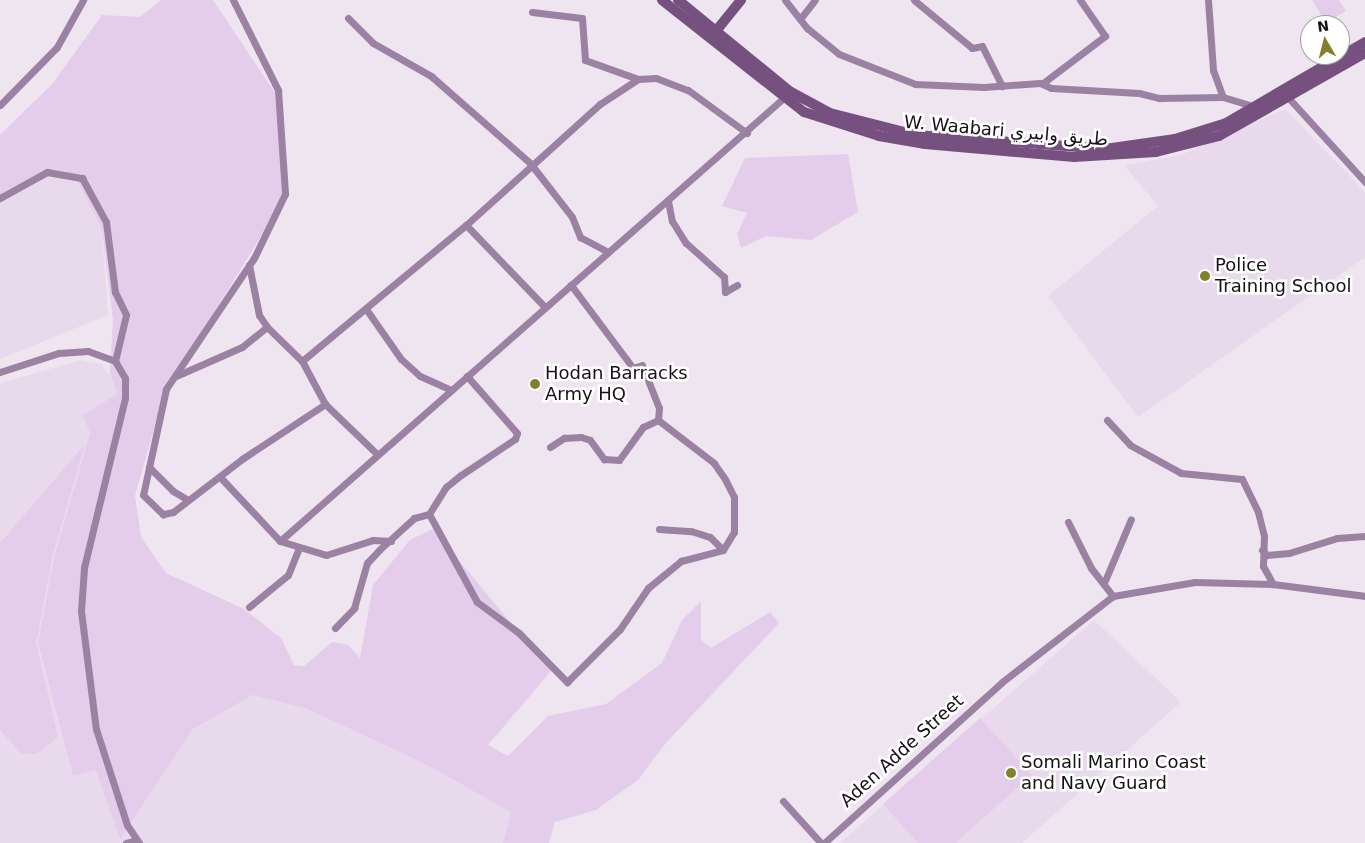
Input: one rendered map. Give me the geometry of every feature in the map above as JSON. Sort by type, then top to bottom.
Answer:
[{"type":"main road","name":"W. Waabari طريق وابيري","points":[[662,0],[787,95],[824,119],[907,140],[1114,157],[1219,136],[1286,96],[1365,53]]},
{"type":"main road","points":[[678,0],[716,31],[787,95],[830,113],[890,130],[1105,148],[1175,140],[1286,96],[1365,42]]},
{"type":"main road","points":[[716,31],[741,0]]},
{"type":"street","points":[[0,105],[57,47],[83,0]]},
{"type":"street","points":[[233,0],[278,90],[285,147],[281,209],[249,265],[166,389],[149,467],[142,487],[149,503],[168,514],[221,478],[242,459],[325,404]]},
{"type":"street","points":[[785,0],[800,20],[839,54],[916,84],[1002,86],[1048,84],[1052,72],[1105,36],[1080,0]]},
{"type":"street","points":[[800,20],[815,0]]},
{"type":"street","points":[[914,0],[972,48],[982,46],[1002,86]]},
{"type":"street","points":[[1208,0],[1213,70],[1223,97]]},
{"type":"street","points":[[532,12],[582,18],[586,60],[638,79],[656,78],[688,90],[747,133]]},
{"type":"street","points":[[348,18],[373,43],[431,76],[530,163],[572,217],[580,237],[608,252]]},
{"type":"street","points":[[302,361],[466,225],[530,163],[600,104],[638,79]]},
{"type":"street","points":[[1040,83],[1051,88],[1159,98],[1223,97],[1258,107]]},
{"type":"street","points":[[280,541],[376,453],[544,306],[747,133],[787,95]]},
{"type":"street","points":[[1286,96],[1365,182]]},
{"type":"street","points":[[0,198],[47,172],[82,178],[106,222],[115,292],[126,315],[115,361]]},
{"type":"street","points":[[668,201],[672,220],[686,243],[724,278],[725,292],[737,285]]},
{"type":"street","points":[[466,225],[544,306]]},
{"type":"street","points":[[249,265],[260,314],[267,327],[302,361],[325,404],[376,453]]},
{"type":"street","points":[[570,285],[633,368],[642,365],[659,408],[658,420]]},
{"type":"street","points":[[366,309],[401,359],[420,376],[450,390]]},
{"type":"street","points":[[176,376],[242,347],[267,327]]},
{"type":"street","points":[[0,372],[76,350],[97,352],[115,361],[125,378],[125,398],[88,547],[81,611],[96,728],[127,825],[138,842],[126,843]]},
{"type":"street","points":[[336,628],[354,608],[367,563],[414,518],[429,514],[446,487],[515,439],[517,433],[466,376]]},
{"type":"street","points":[[550,447],[564,438],[581,437],[590,440],[604,459],[619,460],[643,427],[658,420]]},
{"type":"street","points":[[429,514],[477,602],[519,634],[567,682],[620,629],[648,588],[681,561],[723,550],[734,532],[734,497],[725,478],[714,463],[658,420]]},
{"type":"street","points":[[1107,420],[1130,445],[1181,473],[1242,478],[1258,512],[1264,536],[1262,550],[1264,566],[1273,584]]},
{"type":"street","points":[[149,467],[173,492],[188,500]]},
{"type":"street","points":[[221,478],[280,541],[326,555],[373,540],[391,541]]},
{"type":"street","points":[[1104,583],[1131,519]]},
{"type":"street","points":[[1068,522],[1091,568],[1113,596],[1170,583],[1273,584],[1365,596]]},
{"type":"street","points":[[659,529],[692,531],[710,537],[723,550]]},
{"type":"street","points":[[1262,550],[1267,555],[1289,553],[1337,538],[1365,536]]},
{"type":"street","points":[[249,607],[288,575],[299,548]]},
{"type":"street","name":"Aden Adde Street","points":[[822,843],[1002,682],[1113,596]]},
{"type":"street","points":[[783,800],[822,843]]},
{"type":"shaded area","points":[[161,0],[213,0],[277,96],[284,199],[164,393],[135,496],[141,537],[166,573],[244,609],[281,638],[294,665],[304,666],[332,642],[348,645],[360,658],[373,585],[410,540],[433,529],[551,671],[488,745],[508,756],[548,716],[606,704],[662,663],[682,620],[701,601],[701,640],[711,648],[770,612],[779,623],[665,744],[638,780],[596,810],[555,822],[549,843],[503,843],[511,812],[423,763],[305,708],[253,695],[193,729],[120,839],[96,770],[73,776],[38,642],[55,554],[90,433],[83,415],[117,394],[110,372],[113,320],[102,229],[77,180],[47,176],[0,203],[0,135],[53,83],[102,15],[140,17]]},
{"type":"shaded area","points":[[1312,0],[1339,0],[1346,11],[1339,15],[1321,15]]},
{"type":"shaded area","name":"Police Training School","points":[[1285,109],[1365,192],[1365,257],[1138,417],[1048,296],[1158,206],[1124,165],[1181,155]]},
{"type":"shaded area","points":[[848,154],[858,212],[811,240],[766,236],[741,248],[737,234],[747,213],[722,206],[745,158]]},
{"type":"shaded area","points":[[47,176],[78,180],[102,229],[108,315],[0,359],[0,203]]},
{"type":"shaded area","points":[[81,360],[101,364],[115,382],[117,394],[90,433],[55,554],[38,642],[73,776],[96,769],[120,838],[193,729],[253,695],[305,708],[423,763],[511,812],[503,843],[0,843],[0,383]]},
{"type":"shaded area","points":[[85,444],[53,554],[36,643],[58,737],[36,754],[22,754],[0,730],[0,543]]},
{"type":"shaded area","name":"Somali Marino Coast and Navy Guard","points":[[1094,620],[1181,702],[1022,843],[840,843]]},
{"type":"shaded area","points":[[980,718],[1032,775],[955,843],[918,843],[883,804]]},
{"type":"place","name":"Police Training School","points":[[1205,276]]},
{"type":"place","name":"Hodan Barracks Army HQ","points":[[535,384]]},
{"type":"place","name":"Somali Marino Coast and Navy Guard","points":[[1011,773]]}]
